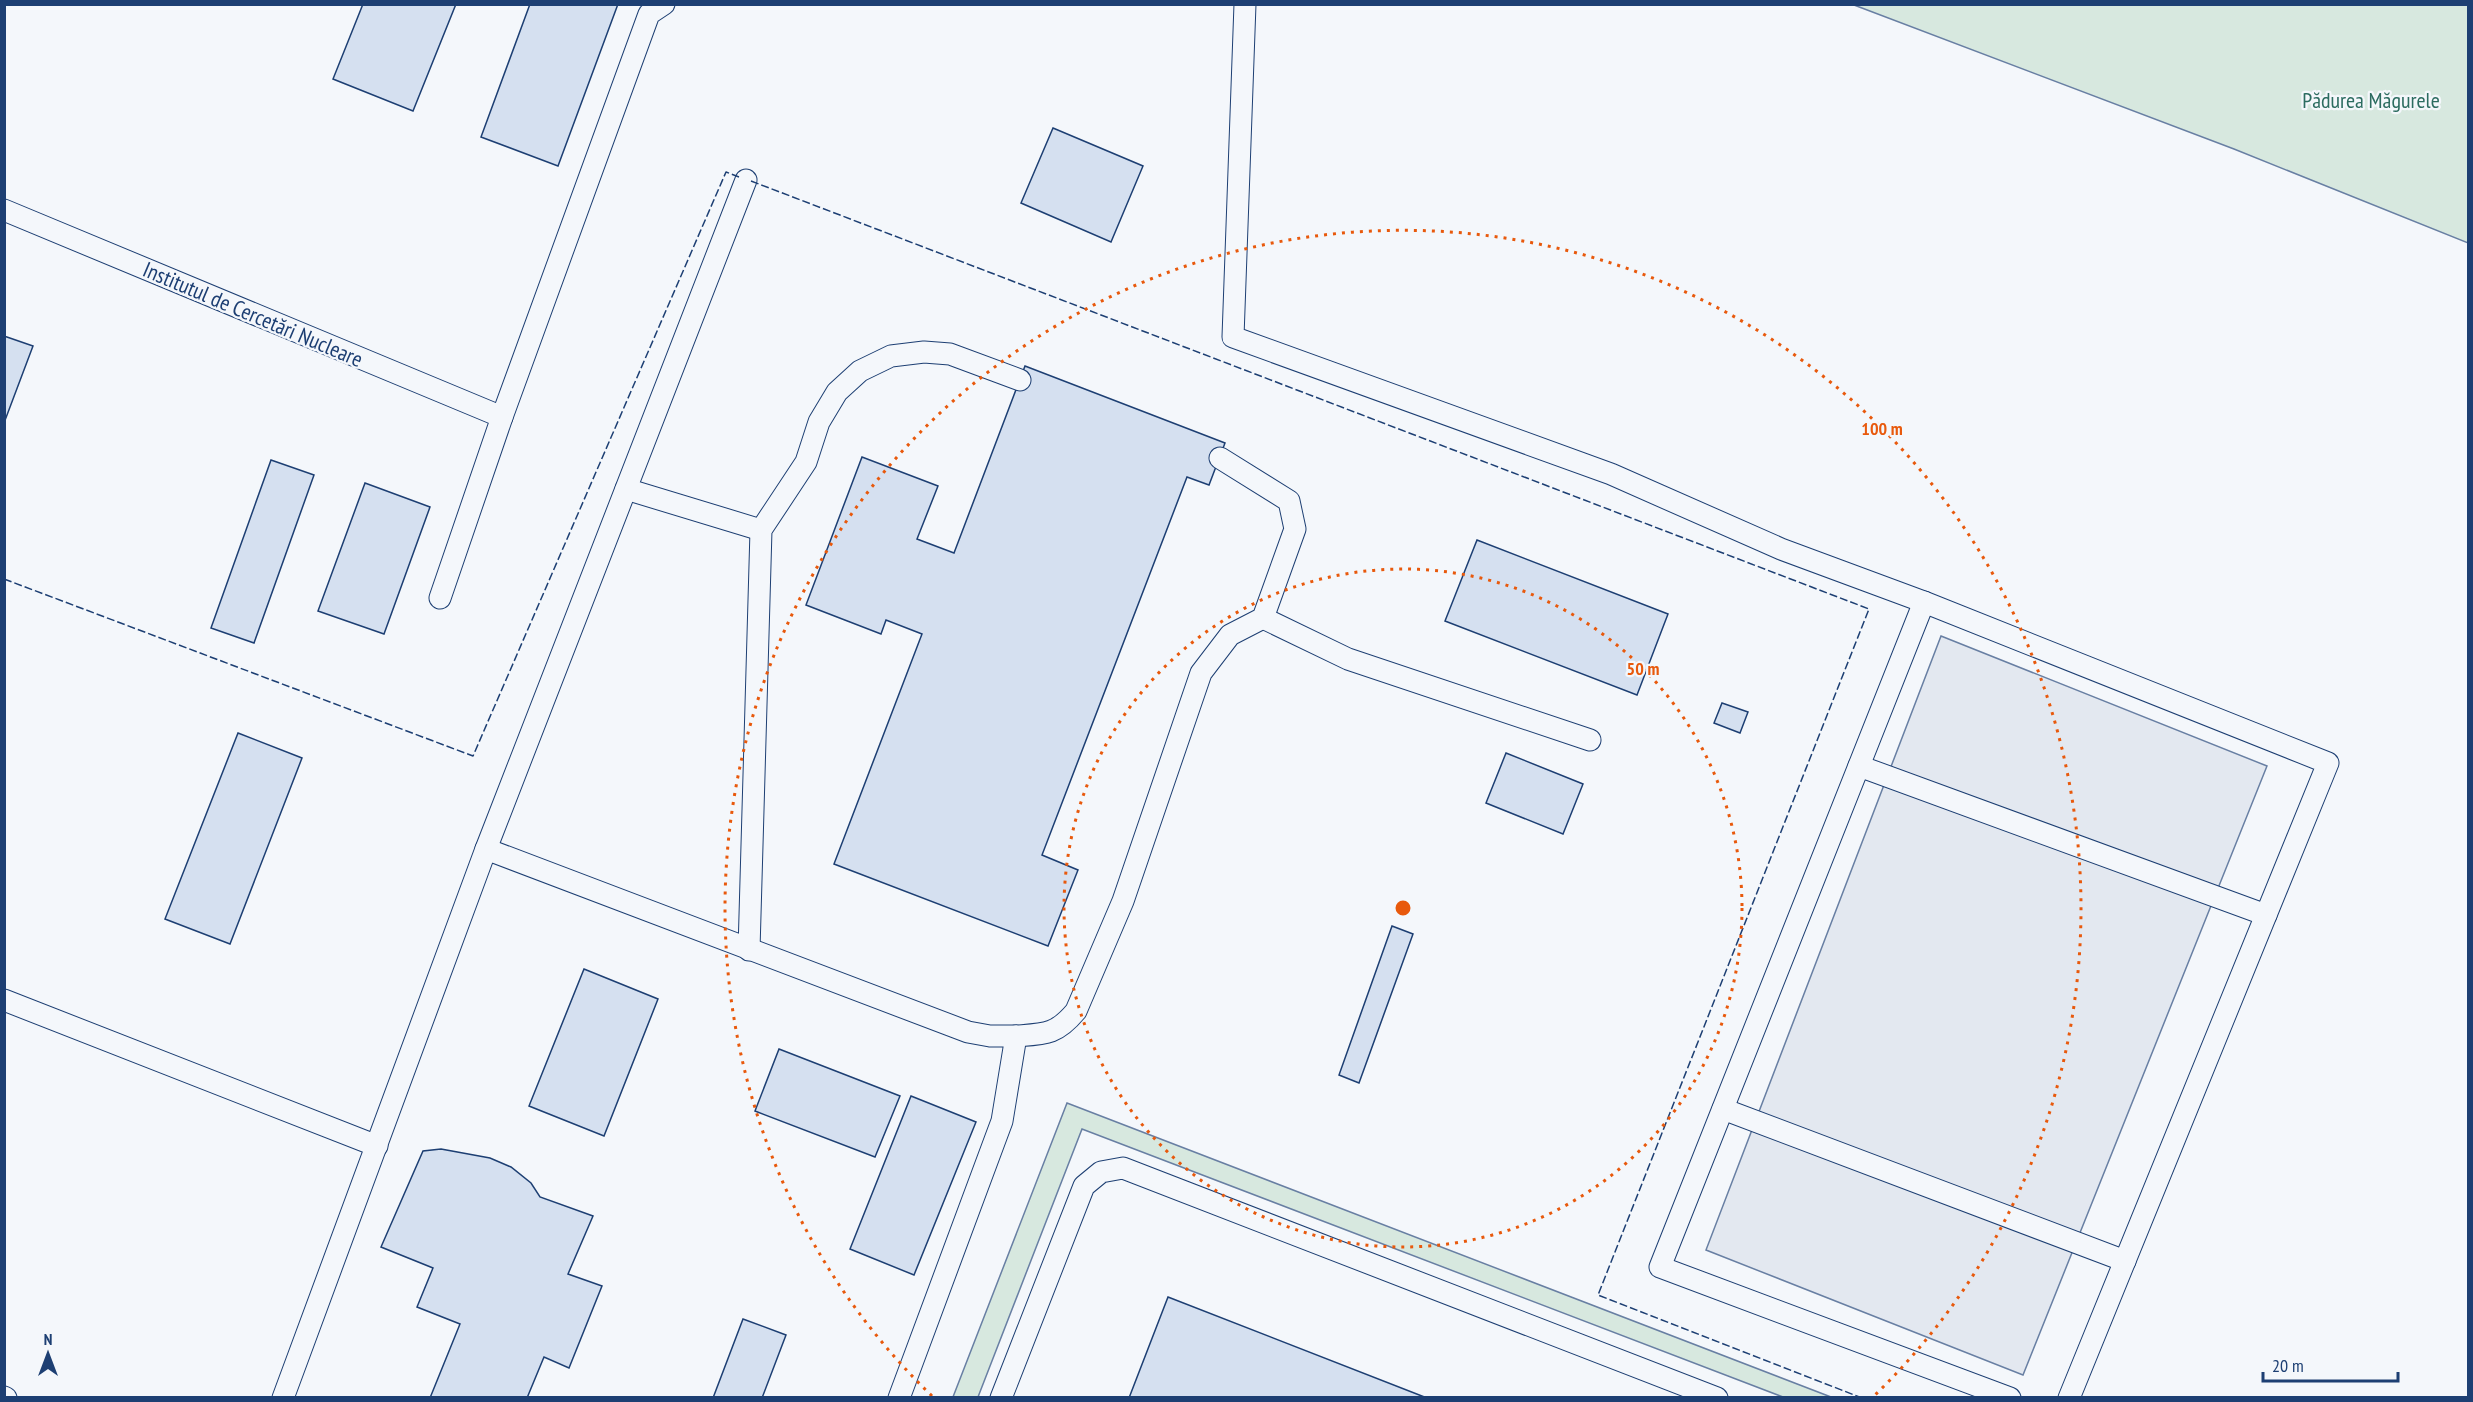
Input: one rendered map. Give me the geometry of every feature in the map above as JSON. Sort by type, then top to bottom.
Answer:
[{"type":"lane","points":[[440,598],[502,417],[649,14],[664,4]]},
{"type":"lane","points":[[1245,4],[1233,337],[1611,474],[1781,549],[1923,602],[2328,763],[2068,1398]]},
{"type":"lane","points":[[283,1398],[486,849],[746,180]]},
{"type":"lane","name":"Institutul de Cercetări Nucleare","points":[[4,210],[502,417]]},
{"type":"lane","points":[[749,950],[761,530],[806,462],[819,422],[837,392],[860,371],[891,356],[924,352],[950,354],[1020,380]]},
{"type":"lane","points":[[486,849],[968,1032],[990,1036],[1016,1036],[1048,1034],[1064,1026],[1076,1011],[1123,901],[1201,673],[1230,635],[1263,618],[1295,529],[1289,501],[1220,458]]},
{"type":"lane","points":[[626,489],[761,530]]},
{"type":"lane","points":[[1923,602],[1660,1267],[2010,1398]]},
{"type":"lane","points":[[1263,618],[1348,659],[1590,740]]},
{"type":"lane","points":[[1859,766],[2266,915]]},
{"type":"lane","points":[[4,1000],[376,1146]]},
{"type":"lane","points":[[899,1398],[1002,1121],[1016,1036]]},
{"type":"lane","points":[[1722,1109],[2124,1261]]},
{"type":"lane","points":[[1001,1398],[1084,1186],[1101,1172],[1123,1168],[1717,1398]]},
{"type":"green space","name":"Pădurea Măgurele","points":[[1854,5],[2468,5],[2468,243],[2234,149]]},
{"type":"green space","points":[[1067,1103],[1831,1397],[1783,1397],[1082,1129],[978,1397],[953,1397]]},
{"type":"shaded area","points":[[1941,636],[2267,766],[2023,1375],[1706,1250]]},
{"type":"building","points":[[363,4],[456,4],[413,111],[333,79]]},
{"type":"building","points":[[530,4],[618,4],[558,166],[481,137]]},
{"type":"building","points":[[1053,128],[1143,166],[1111,242],[1021,203]]},
{"type":"building","points":[[4,336],[33,346],[4,423]]},
{"type":"building","points":[[1025,366],[1225,443],[1209,485],[1187,477],[1042,855],[1078,870],[1048,946],[834,864],[922,634],[886,620],[881,634],[806,605],[862,457],[938,486],[917,539],[954,553]]},
{"type":"building","points":[[271,460],[314,475],[254,643],[211,628]]},
{"type":"building","points":[[365,483],[430,507],[384,634],[318,611]]},
{"type":"building","points":[[1477,540],[1668,614],[1637,695],[1445,621]]},
{"type":"building","points":[[1722,703],[1748,712],[1740,733],[1714,723]]},
{"type":"building","points":[[238,733],[302,758],[230,944],[165,919]]},
{"type":"building","points":[[1506,753],[1583,784],[1563,834],[1486,803]]},
{"type":"building","points":[[1392,926],[1413,934],[1359,1083],[1339,1075]]},
{"type":"building","points":[[584,969],[658,999],[604,1136],[529,1106]]},
{"type":"building","points":[[779,1049],[900,1096],[875,1157],[755,1111]]},
{"type":"building","points":[[911,1096],[976,1122],[914,1275],[850,1249]]},
{"type":"building","points":[[441,1149],[490,1158],[511,1167],[531,1183],[540,1197],[593,1216],[568,1274],[602,1286],[569,1368],[544,1357],[527,1398],[430,1398],[460,1324],[417,1307],[433,1268],[381,1247],[423,1151]]},
{"type":"building","points":[[1168,1297],[1427,1398],[1129,1398]]},
{"type":"building","points":[[743,1319],[786,1335],[762,1398],[713,1398]]},
{"type":"fence","points":[[4,579],[473,756],[726,172],[739,177]]},
{"type":"fence","points":[[751,181],[1869,609],[1598,1295],[1862,1398]]}]
